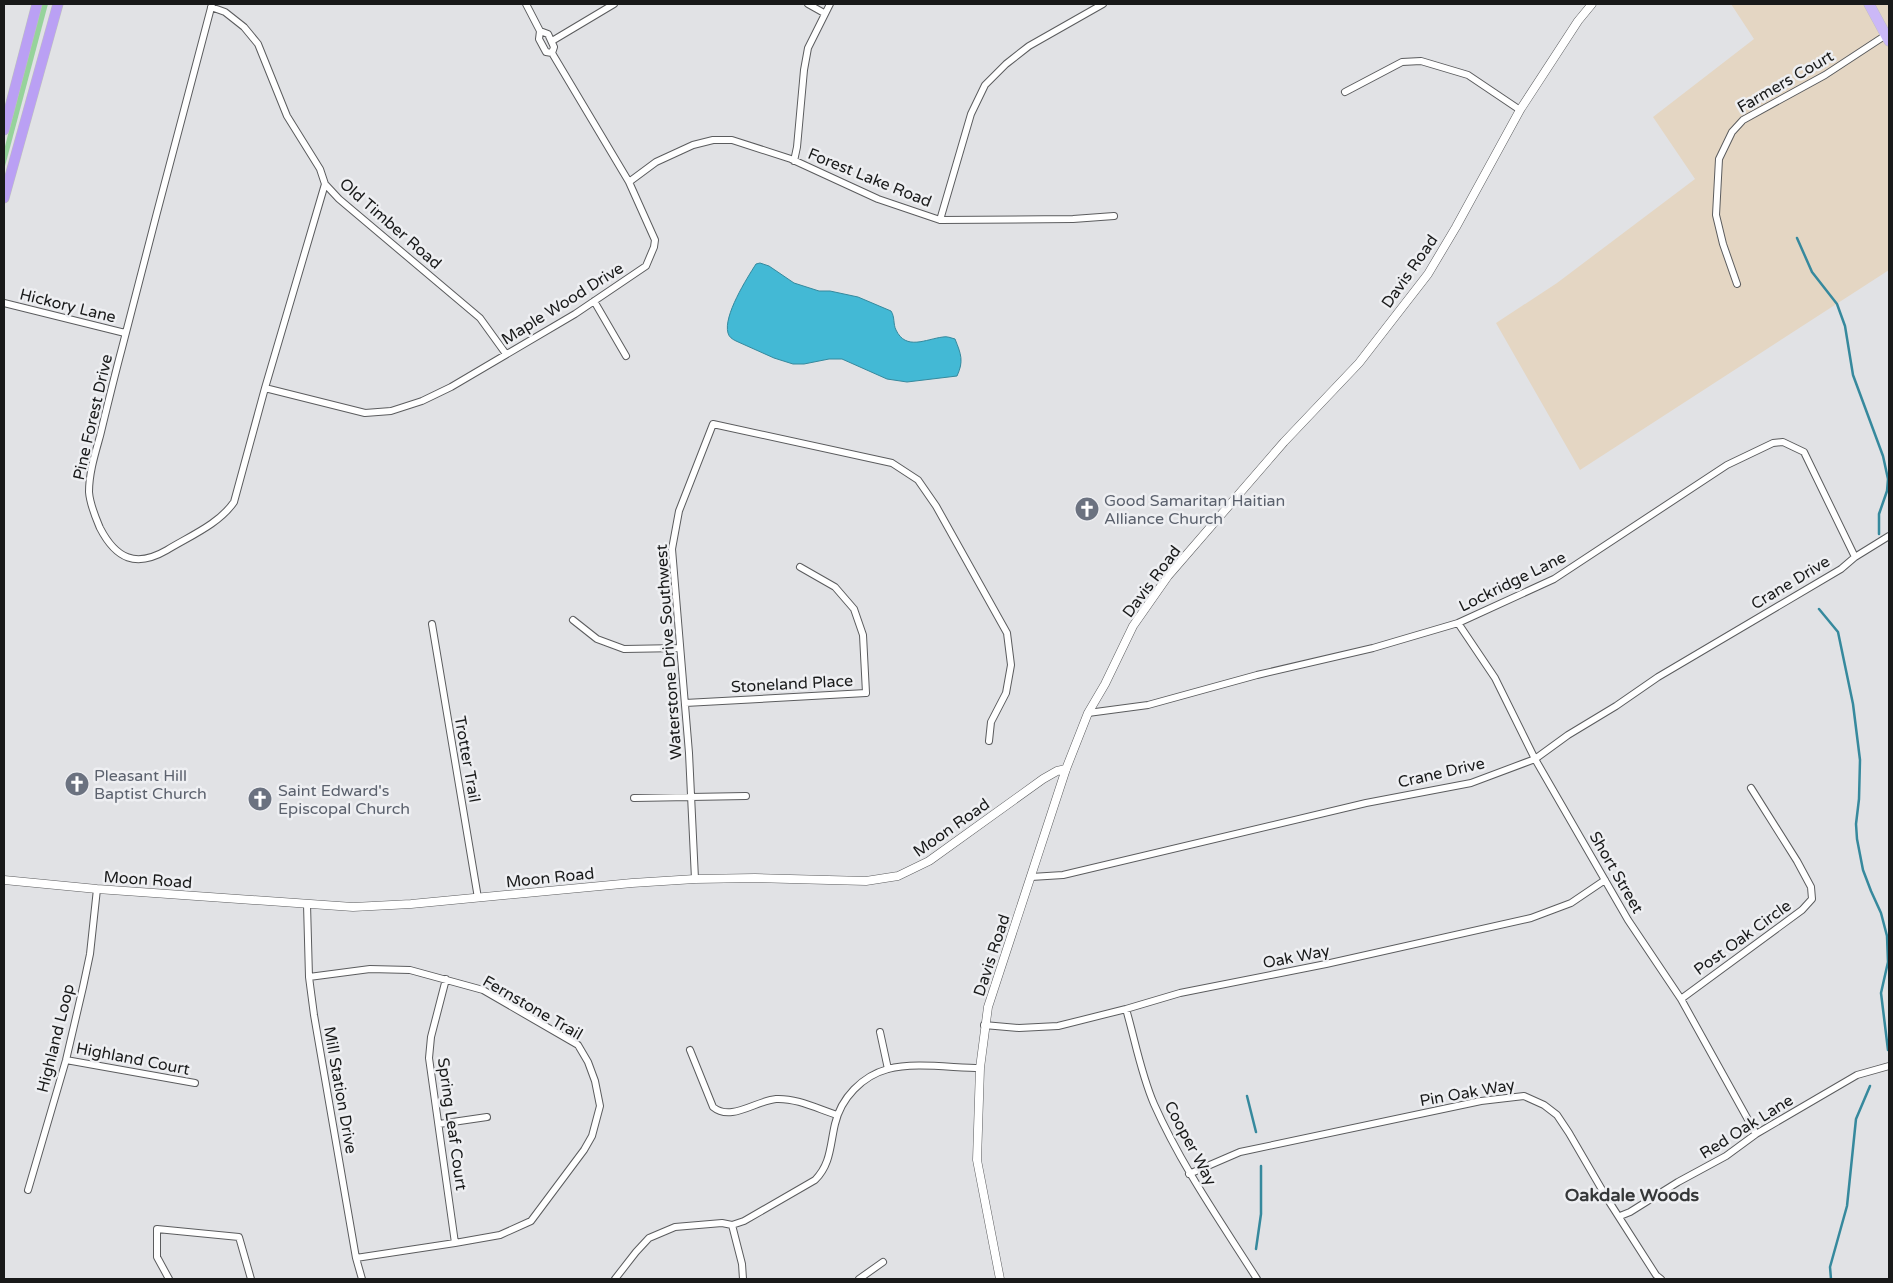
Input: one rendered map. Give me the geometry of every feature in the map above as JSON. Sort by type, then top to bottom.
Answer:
[{"type":"highway","points":[[4,130],[37,4]]},
{"type":"highway","points":[[4,198],[58,4]]},
{"type":"main road","points":[[1868,4],[1888,38]]},
{"type":"street","name":"Maple Wood Drive","points":[[265,388],[365,413],[391,411],[422,401],[450,387],[575,314],[646,266],[655,240],[629,182],[552,53],[546,52],[539,39],[540,31],[526,4]]},
{"type":"street","points":[[552,53],[554,47],[552,41],[614,4]]},
{"type":"street","points":[[808,4],[824,13]]},
{"type":"street","points":[[794,161],[808,48],[830,4]]},
{"type":"street","points":[[940,220],[971,114],[986,85],[1006,64],[1029,46],[1103,4]]},
{"type":"street","name":"Davis Road","points":[[1000,1279],[978,1160],[980,1068],[984,1025],[988,1007],[1066,769],[1088,713],[1105,684],[1133,626],[1168,576],[1284,442],[1359,362],[1428,274],[1520,110],[1578,21],[1592,4]]},
{"type":"street","name":"Old Timber Road","points":[[211,5],[225,12],[244,27],[258,44],[287,116],[320,169],[325,184],[339,199],[480,318],[506,354]]},
{"type":"street","name":"Pine Forest Drive","points":[[211,5],[94,459],[89,491],[90,504],[108,543],[129,558],[140,560],[151,558],[217,520],[228,511],[238,492],[265,388],[325,184]]},
{"type":"street","name":"Maple Wood Drive","points":[[540,31],[548,34],[552,41]]},
{"type":"street","name":"Farmers Court","points":[[1737,284],[1723,244],[1716,216],[1719,159],[1732,132],[1743,120],[1888,38]]},
{"type":"street","points":[[1345,92],[1402,62],[1421,61],[1468,75],[1520,110]]},
{"type":"street","name":"Forest Lake Road","points":[[629,182],[656,162],[693,145],[714,140],[732,140],[794,161],[878,199],[940,220],[1054,219],[1114,216]]},
{"type":"street","points":[[594,301],[626,356]]},
{"type":"street","name":"Hickory Lane","points":[[4,303],[126,334]]},
{"type":"street","name":"Waterstone Drive Southwest","points":[[695,879],[685,704],[672,549],[680,511],[712,424],[892,464],[918,480],[936,506],[1007,633],[1012,665],[1006,693],[991,722],[989,741]]},
{"type":"street","name":"Lockridge Lane","points":[[1088,713],[1148,706],[1257,675],[1373,648],[1458,623],[1554,579],[1727,465],[1773,443],[1783,442],[1804,452],[1856,557]]},
{"type":"street","name":"Crane Drive","points":[[1031,877],[1063,876],[1366,803],[1471,783],[1535,759],[1568,735],[1616,706],[1658,677],[1841,569],[1889,536]]},
{"type":"street","name":"Stoneland Place","points":[[685,704],[866,693],[863,635],[854,609],[835,587],[800,567]]},
{"type":"street","points":[[573,620],[597,639],[624,649],[680,648]]},
{"type":"street","name":"Short Street","points":[[1458,623],[1495,678],[1535,759],[1628,920],[1681,999],[1756,1134]]},
{"type":"street","name":"Trotter Trail","points":[[432,624],[478,898]]},
{"type":"street","name":"Moon Road","points":[[4,880],[97,889],[353,907],[412,904],[632,883],[695,879],[754,878],[866,881],[898,876],[929,861],[1043,779],[1057,771],[1066,769]]},
{"type":"street","name":"Post Oak Circle","points":[[1681,999],[1802,910],[1812,899],[1811,887],[1797,860],[1751,788]]},
{"type":"street","points":[[634,798],[746,796]]},
{"type":"street","name":"Oak Way","points":[[984,1025],[1019,1028],[1058,1026],[1180,993],[1326,964],[1531,918],[1571,903],[1605,880]]},
{"type":"street","name":"Highland Loop","points":[[28,1190],[66,1060],[90,954],[97,889]]},
{"type":"street","name":"Mill Station Drive","points":[[307,904],[309,977],[356,1258],[362,1279]]},
{"type":"street","name":"Fernstone Trail","points":[[309,977],[370,969],[410,970],[483,990],[578,1045],[588,1062],[595,1081],[600,1106],[592,1136],[584,1150],[531,1221],[500,1235],[455,1244],[356,1258]]},
{"type":"street","name":"Spring Leaf Court","points":[[446,979],[431,1037],[429,1058],[455,1244]]},
{"type":"street","name":"Cooper Way","points":[[1126,1009],[1154,1103],[1189,1174],[1257,1279]]},
{"type":"street","points":[[880,1032],[888,1069]]},
{"type":"street","points":[[690,1050],[712,1107],[719,1112],[731,1113],[768,1100],[779,1099],[796,1101],[837,1116]]},
{"type":"street","name":"Highland Court","points":[[66,1060],[195,1084]]},
{"type":"street","points":[[615,1279],[649,1238],[675,1227],[722,1222],[732,1224],[744,1222],[807,1186],[822,1173],[830,1155],[837,1116],[850,1093],[862,1081],[888,1069],[913,1066],[980,1068]]},
{"type":"street","name":"Red Oak Lane","points":[[1620,1216],[1726,1156],[1756,1134],[1857,1075],[1889,1066]]},
{"type":"street","name":"Pin Oak Way","points":[[1189,1174],[1240,1152],[1481,1101],[1524,1096],[1544,1104],[1557,1115],[1570,1133],[1608,1200],[1656,1275],[1661,1279]]},
{"type":"street","points":[[439,1124],[487,1116]]},
{"type":"street","points":[[732,1224],[742,1264],[743,1279]]},
{"type":"street","points":[[169,1279],[158,1257],[157,1229],[239,1237],[251,1279]]},
{"type":"street","points":[[859,1279],[883,1262]]},
{"type":"shaded area","points":[[1731,4],[1889,4],[1889,270],[1580,470],[1496,323],[1557,283],[1695,179],[1653,117],[1754,39]]},
{"type":"green space","points":[[42,4],[48,4],[4,170],[4,150]]},
{"type":"water","points":[[760,263],[769,266],[794,283],[819,291],[830,291],[858,297],[891,311],[896,330],[905,340],[917,342],[944,337],[955,339],[961,358],[957,376],[907,382],[887,379],[842,359],[793,364],[774,358],[735,340],[730,337],[727,326],[732,307],[747,278],[756,264]]},
{"type":"waterway","points":[[1797,238],[1812,272],[1837,304],[1845,326],[1853,375],[1883,456],[1888,479],[1887,491],[1879,514],[1879,534]]},
{"type":"waterway","points":[[1819,609],[1838,632],[1853,704],[1860,760],[1856,824],[1857,839],[1863,870],[1881,913],[1887,936],[1888,962],[1881,993],[1888,1050]]},
{"type":"waterway","points":[[1831,1279],[1830,1267],[1847,1206],[1856,1119],[1870,1086]]},
{"type":"waterway","points":[[1247,1096],[1256,1132]]},
{"type":"waterway","points":[[1256,1249],[1261,1214],[1261,1166]]},
{"type":"place","name":"Good Samaritan Haitian Alliance Church","points":[[1087,509]]},
{"type":"place","name":"Pleasant Hill Baptist Church","points":[[77,784]]},
{"type":"place","name":"Saint Edward's Episcopal Church","points":[[260,799]]},
{"type":"district","name":"Oakdale Woods","points":[[1632,1195]]}]
